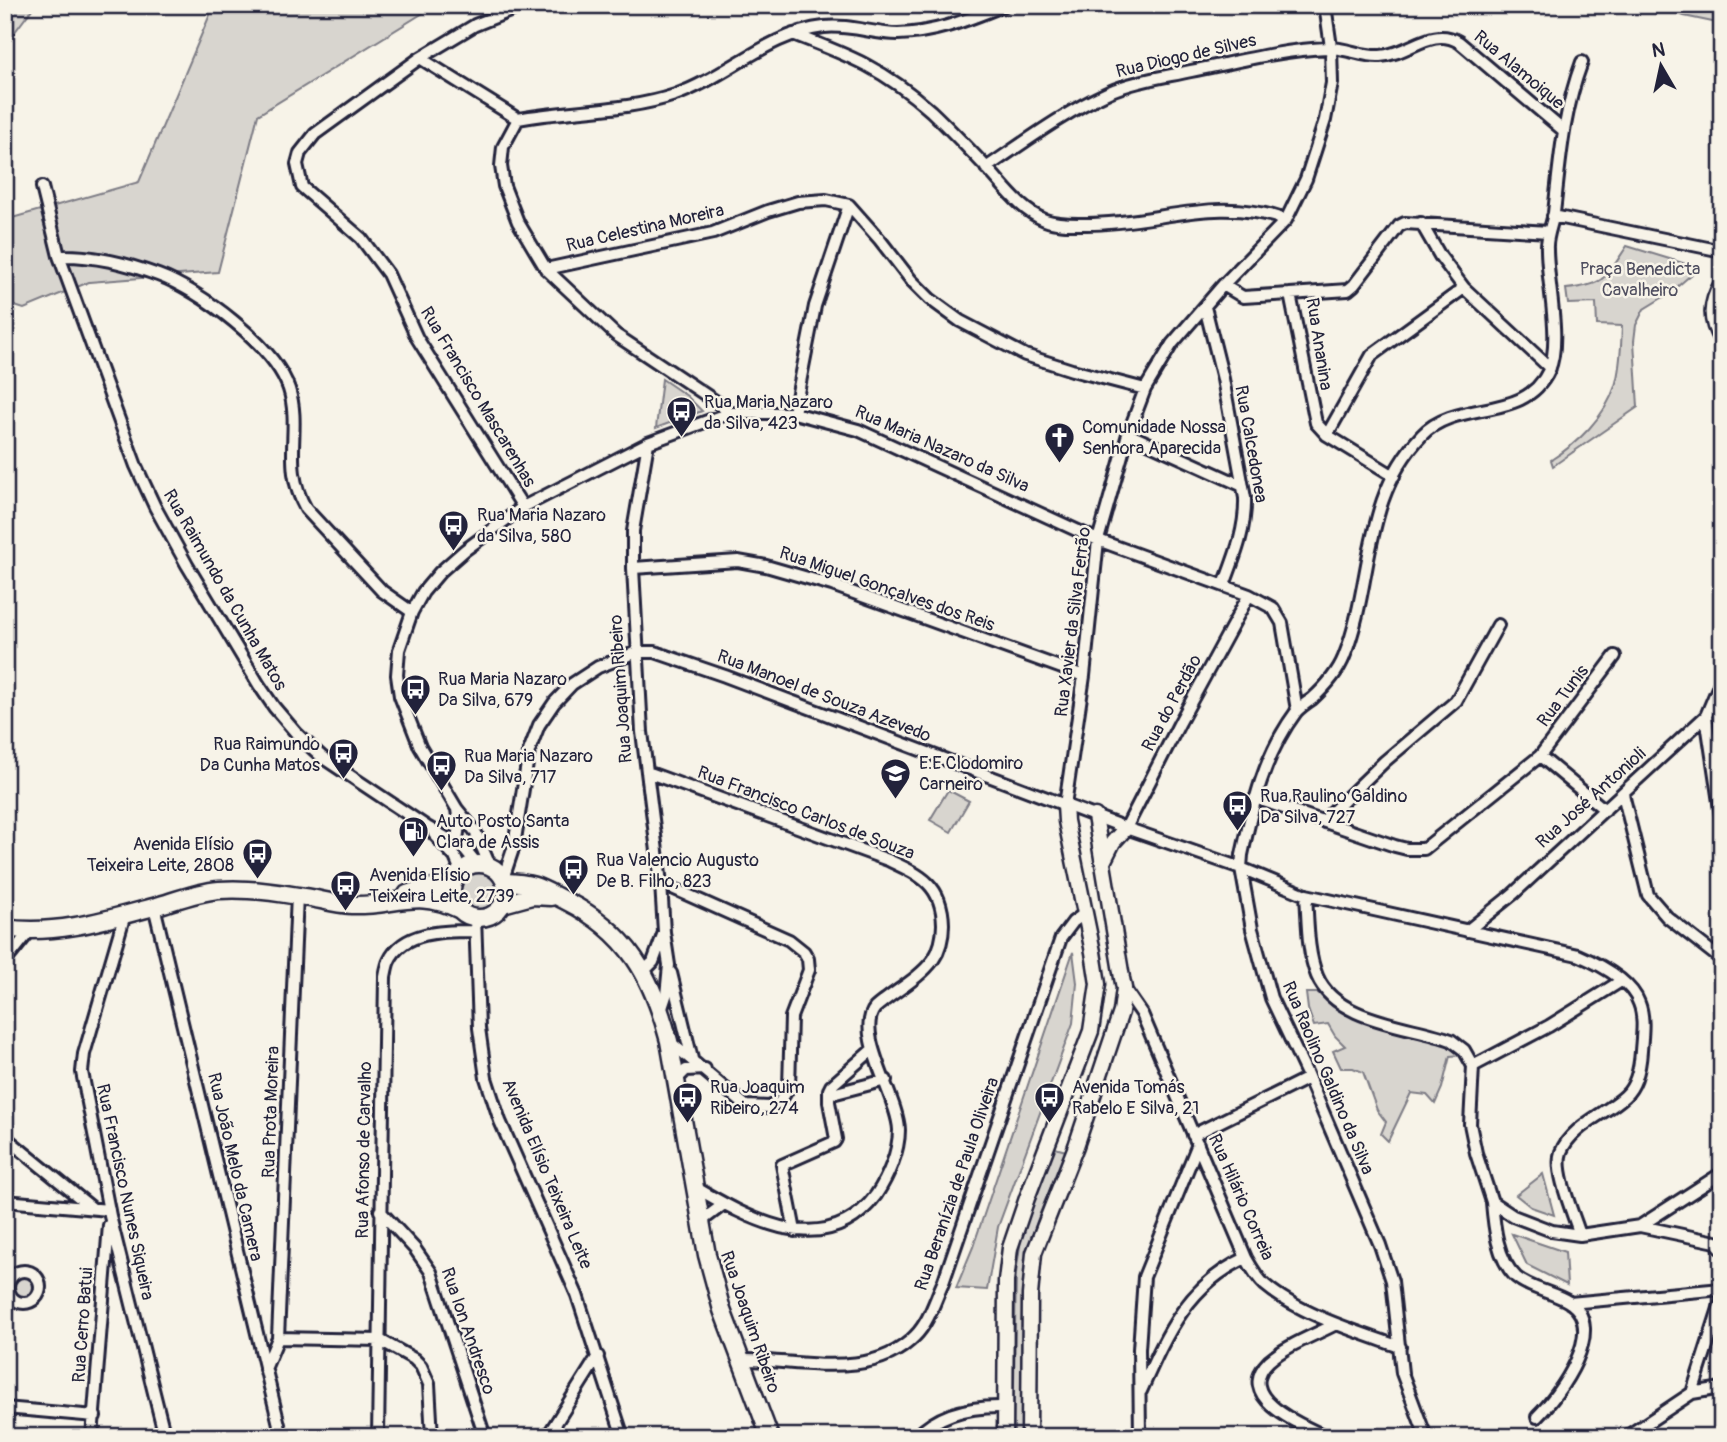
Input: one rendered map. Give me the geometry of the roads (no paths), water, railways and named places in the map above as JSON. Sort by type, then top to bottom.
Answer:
[{"type":"main road","points":[[470,920],[453,899],[452,886],[458,864],[483,865],[504,881],[533,884],[547,889],[586,911],[607,926],[644,971]]},
{"type":"main road","points":[[503,904],[506,890],[504,881]]},
{"type":"main road","points":[[394,900],[426,888],[452,886]]},
{"type":"main road","points":[[5,928],[29,932],[76,925],[222,890],[297,895],[352,905],[394,900],[432,900],[445,902],[470,920],[491,915],[503,904],[532,896],[561,899]]},
{"type":"main road","name":"Rua Joaquim Ribeiro","points":[[644,971],[661,1010],[669,1041],[706,1255],[722,1310],[770,1437]]},
{"type":"street","points":[[525,5],[475,25],[421,58],[518,119],[546,113],[618,108],[675,95],[793,34],[825,27],[858,28],[897,34],[939,30],[1005,5]]},
{"type":"street","name":"Rua Xavier da Silva Ferrão","points":[[1066,805],[1084,676],[1098,540],[1128,434],[1145,389],[1172,344],[1223,285],[1286,220],[1306,179],[1325,120],[1332,83],[1331,47],[1325,5]]},
{"type":"street","points":[[793,34],[851,55],[901,85],[986,167],[1021,206],[1046,221],[1069,225],[1116,223],[1220,208],[1264,212],[1286,220]]},
{"type":"street","name":"Rua Alamoique","points":[[1331,47],[1379,56],[1407,49],[1431,38],[1449,36],[1564,131]]},
{"type":"street","name":"Rua Diogo de Silves","points":[[986,167],[1068,113],[1111,91],[1149,80],[1286,52],[1331,47]]},
{"type":"street","name":"Rua Francisco Mascarenhas","points":[[421,58],[315,134],[300,153],[299,176],[302,187],[361,238],[388,274],[417,338],[523,507]]},
{"type":"street","points":[[1422,223],[1440,256],[1464,288],[1550,368],[1554,351],[1547,249],[1569,95],[1582,62]]},
{"type":"street","points":[[518,119],[503,146],[501,166],[504,186],[518,222],[546,270],[616,335],[718,402],[729,413]]},
{"type":"street","name":"Rua Raimundo da Cunha Matos","points":[[42,187],[59,256],[136,466],[155,508],[259,685],[297,734],[322,757],[427,827],[456,842],[483,865]]},
{"type":"street","name":"Rua Celestina Moreira","points":[[546,270],[713,233],[798,202],[826,200],[849,205]]},
{"type":"street","points":[[794,413],[815,306],[849,205],[911,280],[930,299],[960,321],[1025,355],[1145,389]]},
{"type":"street","points":[[1553,216],[1722,251]]},
{"type":"street","name":"Rua Ananina","points":[[1327,435],[1314,418],[1290,294],[1348,289],[1354,285],[1399,226],[1405,223],[1422,223]]},
{"type":"street","points":[[1422,223],[1549,232]]},
{"type":"street","points":[[59,256],[87,255],[161,275],[240,326],[259,345],[282,373],[289,389],[293,405],[292,472],[302,501],[382,591],[412,612]]},
{"type":"street","points":[[1722,283],[1712,304],[1711,316],[1722,341]]},
{"type":"street","points":[[1223,285],[1243,297],[1290,294]]},
{"type":"street","points":[[1394,476],[1327,435],[1372,355],[1464,288]]},
{"type":"street","name":"Rua Calcedonea","points":[[1205,307],[1218,355],[1246,515],[1236,555],[1224,585]]},
{"type":"street","name":"Rua Raolino Galdino da Silva","points":[[1426,1437],[1402,1373],[1392,1281],[1380,1245],[1271,998],[1252,929],[1241,868],[1263,769],[1297,710],[1328,682],[1343,661],[1356,621],[1375,522],[1405,457],[1433,425],[1521,400],[1534,391],[1550,368]]},
{"type":"street","name":"Rua Maria Nazaro da Silva","points":[[483,865],[475,831],[457,809],[420,747],[400,696],[397,675],[399,650],[412,612],[440,572],[523,507],[648,443],[729,413],[794,413],[858,430],[1098,540],[1249,595],[1273,608],[1282,622],[1297,710]]},
{"type":"street","points":[[1128,434],[1243,486]]},
{"type":"street","name":"Rua Joaquim Ribeiro","points":[[648,443],[633,530],[633,568],[647,772],[662,883],[664,932],[669,965],[666,996],[661,1010]]},
{"type":"street","name":"Rua Miguel Gonçalves dos Reis","points":[[633,568],[738,561],[766,566],[843,589],[1084,676]]},
{"type":"street","name":"Rua do Perdão","points":[[1126,828],[1249,595]]},
{"type":"street","points":[[1255,798],[1323,821],[1385,761],[1456,701],[1498,625]]},
{"type":"street","name":"Rua Manoel de Souza Azevedo","points":[[504,881],[514,846],[529,751],[539,726],[554,703],[572,684],[598,667],[637,652],[655,652],[1126,828],[1241,868],[1306,895],[1578,955],[1595,962],[1621,981],[1635,995],[1641,1006],[1642,1017],[1638,1071],[1634,1084],[1625,1096],[1575,1134],[1564,1147],[1559,1159],[1562,1178],[1580,1235]]},
{"type":"street","name":"Rua Tunis","points":[[1323,821],[1395,846],[1421,850],[1432,845],[1539,756],[1615,656]]},
{"type":"street","name":"Rua José Antonioli","points":[[1467,931],[1513,894],[1706,716],[1722,678]]},
{"type":"street","points":[[1706,716],[1722,822]]},
{"type":"street","points":[[1539,756],[1605,810]]},
{"type":"street","name":"Rua Francisco Carlos de Souza","points":[[647,772],[917,873],[933,889],[943,912],[943,934],[935,958],[871,1013],[868,1030],[886,1080],[899,1131],[897,1146],[884,1184],[868,1205],[843,1223],[809,1231],[795,1231],[758,1221],[694,1186]]},
{"type":"street","points":[[1623,794],[1648,895],[1667,917],[1722,960]]},
{"type":"street","points":[[1005,1437],[1006,1281],[1010,1248],[1091,1031],[1098,984],[1066,821],[1066,805]]},
{"type":"street","points":[[457,809],[458,864]]},
{"type":"street","points":[[1029,1437],[1030,1295],[1034,1253],[1076,1146],[1121,1012],[1124,988],[1096,816]]},
{"type":"street","name":"Rua Raimundo da Cunha Matos","points":[[427,827],[458,864]]},
{"type":"street","points":[[1104,860],[1113,842],[1126,828]]},
{"type":"street","points":[[662,883],[789,940],[804,952],[809,970],[790,1024],[789,1087],[786,1096],[769,1107],[746,1106],[669,1041]]},
{"type":"street","name":"Rua Prota Moreira","points":[[265,1369],[278,1338],[297,895]]},
{"type":"street","points":[[1306,895],[1313,961],[1317,975],[1328,993],[1368,1017],[1451,1040],[1464,1050],[1473,1066],[1470,1124],[1492,1202],[1496,1235],[1510,1269],[1518,1279],[1570,1303],[1578,1311],[1582,1321],[1583,1342],[1572,1369],[1556,1396],[1537,1417]]},
{"type":"street","name":"Rua João Melo da Camera","points":[[154,906],[282,1437]]},
{"type":"street","name":"Rua Francisco Nunes Siqueira","points":[[125,914],[84,1055],[82,1072],[109,1213],[165,1437]]},
{"type":"street","name":"Rua Beranízia de Paula Oliveira","points":[[740,1360],[765,1359],[821,1364],[869,1362],[879,1359],[915,1336],[943,1283],[1061,939],[1073,922],[1084,914]]},
{"type":"street","name":"Rua Afonso de Carvalho","points":[[378,1437],[385,977],[389,961],[399,948],[416,938],[470,920]]},
{"type":"street","name":"Avenida Elísio Teixeira Leite","points":[[470,920],[486,1077],[500,1121],[577,1295],[623,1437]]},
{"type":"street","points":[[5,962],[29,932]]},
{"type":"street","name":"Rua Joaquim Ribeiro","points":[[644,971],[653,962],[664,932]]},
{"type":"street","points":[[669,965],[692,1059]]},
{"type":"street","points":[[1473,1066],[1549,1026],[1621,981]]},
{"type":"street","name":"Rua Hilário Correia","points":[[1124,988],[1142,1014],[1246,1258],[1262,1283],[1279,1296],[1336,1324],[1400,1348]]},
{"type":"street","points":[[795,1231],[782,1165],[834,1142],[836,1139],[829,1090],[873,1049]]},
{"type":"street","points":[[676,1080],[686,1070],[705,1069]]},
{"type":"street","points":[[1140,1437],[1139,1337],[1144,1277],[1196,1139],[1308,1078]]},
{"type":"street","points":[[829,1090],[836,1093],[886,1080]]},
{"type":"street","points":[[1051,1136],[1076,1146]]},
{"type":"street","points":[[5,1137],[92,1208]]},
{"type":"street","points":[[1640,1226],[1722,1173]]},
{"type":"street","points":[[5,1201],[92,1208],[109,1213]]},
{"type":"street","points":[[1492,1202],[1513,1216],[1552,1231],[1580,1235],[1640,1226],[1716,1242],[1722,1250]]},
{"type":"street","points":[[700,1222],[723,1204]]},
{"type":"street","name":"Rua Ion Andresco","points":[[380,1211],[415,1249],[431,1272],[485,1437]]},
{"type":"street","name":"Rua Cerro Batui","points":[[92,1437],[109,1213]]},
{"type":"street","points":[[1140,1393],[1171,1327],[1193,1296],[1218,1273],[1246,1258]]},
{"type":"street","points":[[1570,1303],[1722,1289]]},
{"type":"street","points":[[1692,1393],[1722,1299]]},
{"type":"street","points":[[1327,1437],[1275,1410],[1265,1398],[1260,1384],[1261,1375],[1270,1361],[1336,1324]]},
{"type":"street","points":[[278,1338],[380,1340],[414,1359],[429,1384],[432,1437]]},
{"type":"street","points":[[547,1437],[598,1356]]},
{"type":"street","points":[[1626,1437],[1692,1393],[1722,1388]]},
{"type":"street","points":[[916,1437],[945,1415],[988,1407],[1005,1407]]},
{"type":"street","points":[[5,1408],[95,1416]]},
{"type":"place","name":"Rua Maria Nazaro da Silva, 423","points":[[681,439]]},
{"type":"place","name":"Comunidade Nossa Senhora Aparecida","points":[[1059,464]]},
{"type":"place","name":"Rua Maria Nazaro da Silva, 580","points":[[454,552]]},
{"type":"place","name":"Rua Maria Nazaro Da Silva, 679","points":[[415,716]]},
{"type":"place","name":"Rua Raimundo Da Cunha Matos","points":[[343,781]]},
{"type":"place","name":"Rua Maria Nazaro Da Silva, 717","points":[[441,793]]},
{"type":"place","name":"E.E Clodomiro Carneiro","points":[[896,800]]},
{"type":"place","name":"Rua Raulino Galdino Da Silva, 727","points":[[1237,833]]},
{"type":"place","name":"Auto Posto Santa Clara de Assis","points":[[413,858]]},
{"type":"place","name":"Avenida Elísio Teixeira Leite, 2808","points":[[257,881]]},
{"type":"place","name":"Rua Valencio Augusto De B. Filho, 823","points":[[573,897]]},
{"type":"place","name":"Avenida Elísio Teixeira Leite, 2739","points":[[346,912]]},
{"type":"place","name":"Rua Joaquim Ribeiro, 274","points":[[687,1124]]},
{"type":"place","name":"Avenida Tomás Rabelo E Silva, 21","points":[[1049,1124]]},
{"type":"park label","name":"Praça Benedicta Cavalheiro","points":[[1640,279]]}]
